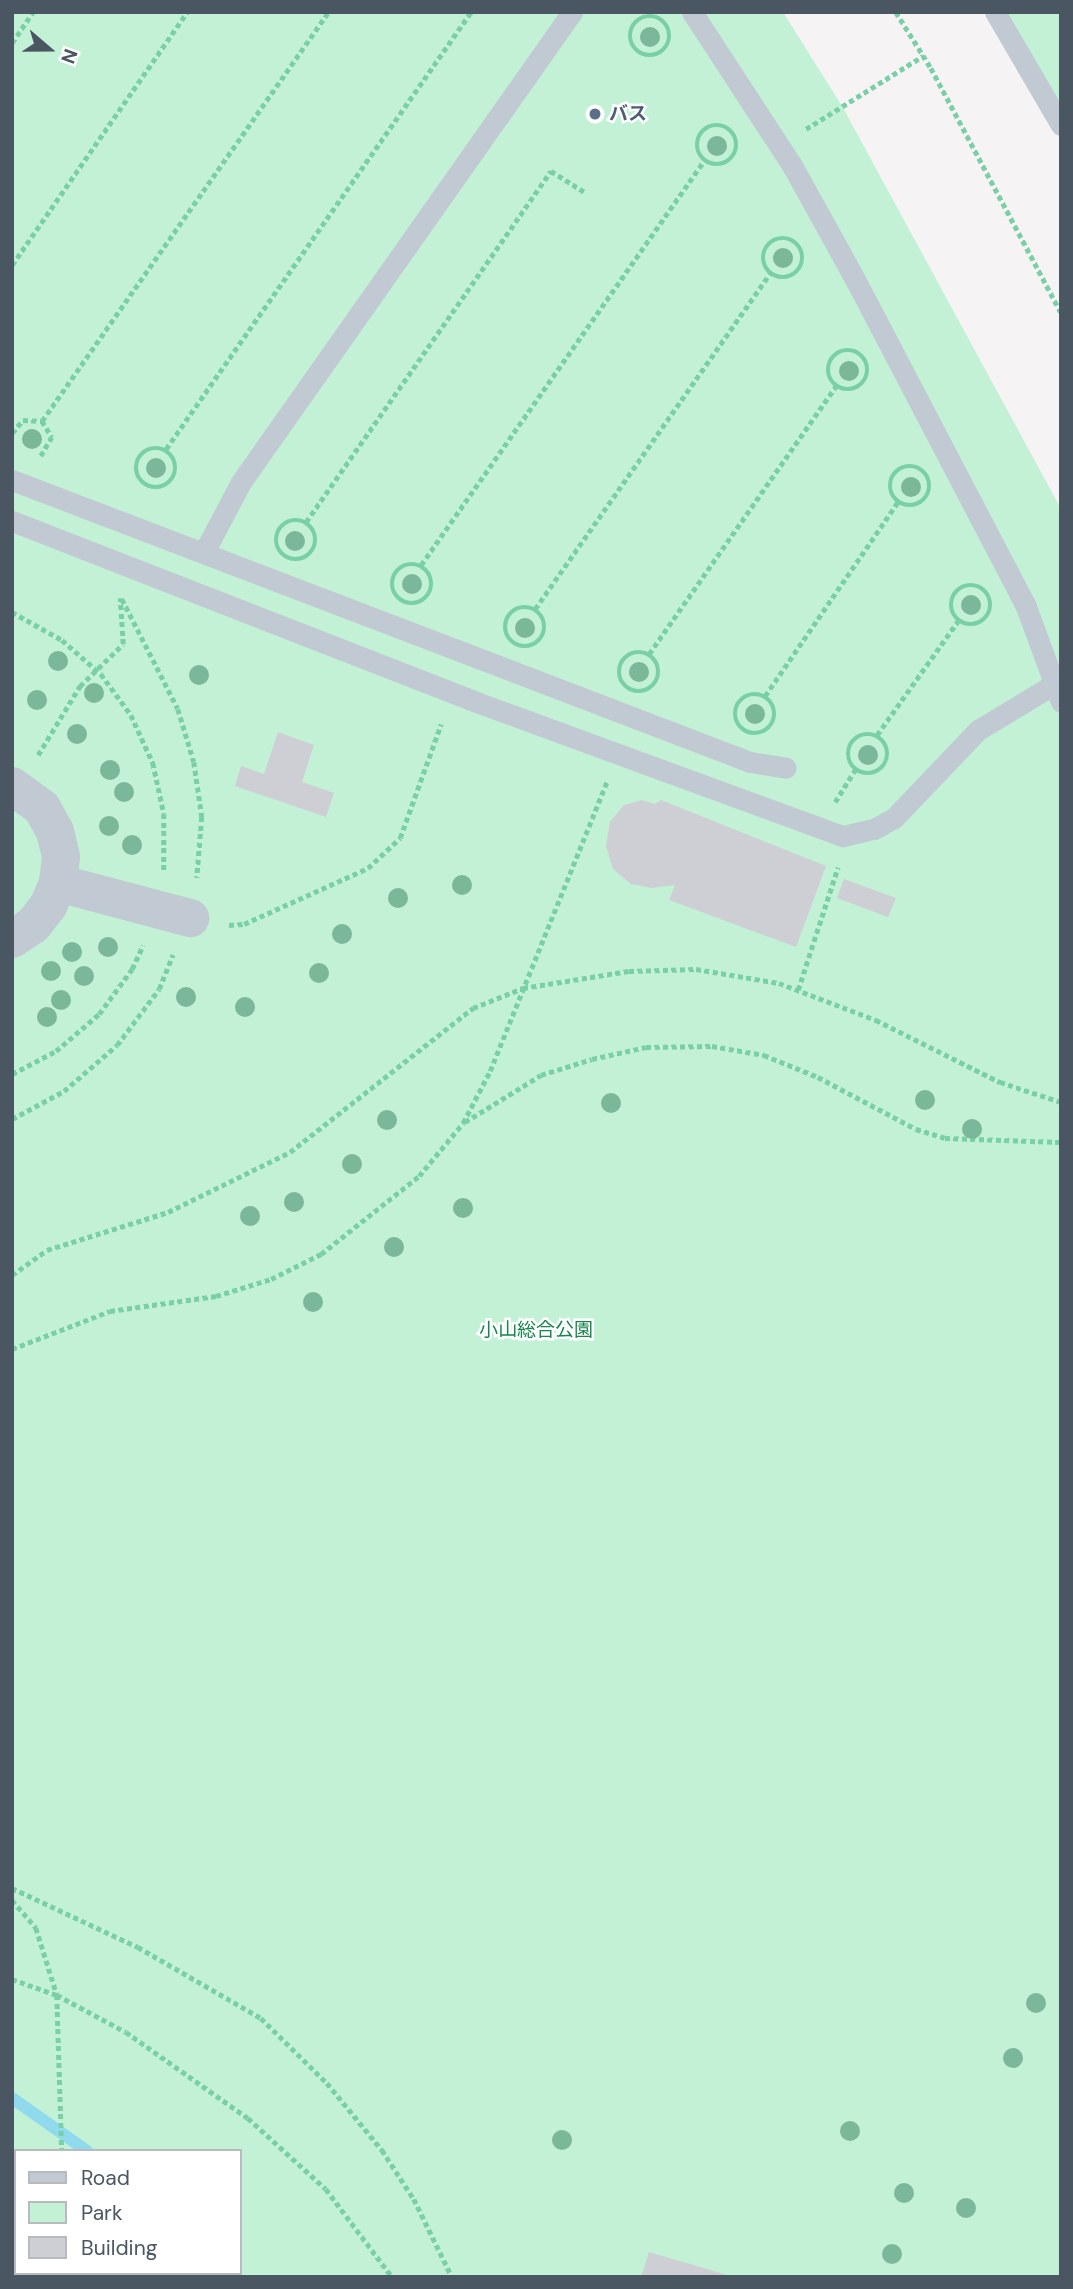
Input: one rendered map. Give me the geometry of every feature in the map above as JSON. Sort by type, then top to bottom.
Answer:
[{"type":"street","points":[[12,940],[33,925],[58,883],[61,857],[55,831],[42,808],[14,787]]},
{"type":"street","points":[[58,883],[174,914]]},
{"type":"lane","points":[[204,552],[241,482],[572,12]]},
{"type":"lane","points":[[12,521],[479,703],[843,836],[874,829],[894,818],[978,730],[1056,694],[1025,604],[857,283],[779,147],[692,12]]},
{"type":"lane","points":[[995,12],[1061,125]]},
{"type":"lane","points":[[12,480],[204,552],[341,609],[750,762],[786,768]]},
{"type":"path","points":[[12,43],[33,12]]},
{"type":"path","points":[[12,265],[187,12]]},
{"type":"path","points":[[42,421],[328,12]]},
{"type":"path","points":[[166,449],[471,12]]},
{"type":"path","points":[[896,12],[923,56],[1061,312]]},
{"type":"path","points":[[654,16],[666,22],[671,34],[667,47],[650,57],[637,52],[629,34],[641,18],[654,16]]},
{"type":"path","points":[[779,147],[923,56]]},
{"type":"path","points":[[714,124],[727,127],[736,136],[734,156],[718,165],[705,161],[696,143],[702,131],[714,124]]},
{"type":"path","points":[[422,565],[705,161]]},
{"type":"path","points":[[306,522],[551,171],[584,192]]},
{"type":"path","points":[[774,239],[793,240],[804,256],[800,269],[790,277],[770,274],[763,262],[765,248],[774,239]]},
{"type":"path","points":[[535,609],[770,274]]},
{"type":"path","points":[[845,350],[858,352],[869,368],[865,381],[855,390],[836,386],[828,375],[834,356],[845,350]]},
{"type":"path","points":[[649,654],[836,386]]},
{"type":"path","points":[[12,433],[23,420],[42,421],[51,430],[52,443],[44,455],[32,459]]},
{"type":"path","points":[[154,447],[166,449],[175,459],[174,478],[163,487],[149,487],[139,479],[138,459],[154,447]]},
{"type":"path","points":[[908,466],[920,468],[929,478],[928,497],[911,507],[898,502],[890,484],[896,472],[908,466]]},
{"type":"path","points":[[765,696],[898,502]]},
{"type":"path","points":[[293,520],[306,522],[315,532],[316,545],[309,556],[289,559],[276,544],[278,531],[293,520]]},
{"type":"path","points":[[402,565],[422,565],[432,582],[429,594],[419,603],[399,599],[392,588],[393,575],[402,565]]},
{"type":"path","points":[[962,587],[981,587],[992,603],[988,616],[978,625],[958,621],[951,610],[952,596],[962,587]]},
{"type":"path","points":[[110,591],[132,600]]},
{"type":"path","points":[[14,787],[95,669],[123,644],[120,595]]},
{"type":"path","points":[[516,609],[535,609],[544,619],[544,635],[531,646],[518,646],[505,631],[506,618],[516,609]]},
{"type":"path","points":[[12,612],[62,640],[95,669],[131,715],[153,763],[164,814],[165,866],[174,914],[99,1014],[56,1051],[12,1074]]},
{"type":"path","points":[[877,736],[958,621]]},
{"type":"path","points":[[630,654],[649,654],[659,670],[656,683],[646,692],[632,691],[619,677],[620,663],[630,654]]},
{"type":"path","points":[[752,693],[765,696],[775,711],[772,724],[761,733],[742,730],[734,711],[740,699],[752,693]]},
{"type":"path","points":[[430,720],[453,729]]},
{"type":"path","points":[[174,914],[217,926],[244,924],[368,868],[400,838],[441,724]]},
{"type":"path","points":[[865,733],[877,736],[888,752],[885,765],[875,773],[855,770],[848,759],[849,745],[865,733]]},
{"type":"path","points":[[832,805],[855,770]]},
{"type":"path","points":[[12,1349],[110,1311],[216,1296],[271,1279],[311,1259],[370,1220],[419,1176],[463,1123],[490,1071],[609,776]]},
{"type":"path","points":[[593,779],[616,785]]},
{"type":"path","points":[[798,990],[839,864],[829,860]]},
{"type":"path","points":[[12,1275],[47,1250],[168,1212],[290,1152],[462,1016],[523,988],[629,971],[696,969],[798,990],[876,1020],[1000,1082],[1061,1102]]},
{"type":"path","points":[[463,1123],[541,1076],[592,1059],[646,1047],[712,1046],[764,1055],[818,1077],[916,1129],[945,1138],[1061,1142]]},
{"type":"path","points":[[12,1888],[138,1947],[261,2018],[327,2083],[382,2150],[414,2199],[452,2277]]},
{"type":"path","points":[[12,1900],[36,1928],[57,1995],[62,2149]]},
{"type":"path","points":[[12,1979],[57,1995],[136,2039],[248,2118],[326,2189],[392,2277]]},
{"type":"green space","name":"小山総合公園","points":[[12,12],[783,12],[842,106],[1061,509],[1061,2277],[12,2277]]},
{"type":"green space","points":[[990,12],[1061,12],[1061,128]]},
{"type":"building","points":[[278,732],[314,745],[302,782],[334,793],[326,817],[235,786],[241,766],[264,774]]},
{"type":"building","points":[[642,800],[655,804],[661,800],[826,866],[796,947],[669,900],[675,885],[652,888],[631,884],[613,869],[606,846],[610,822],[624,805]]},
{"type":"building","points":[[844,879],[896,898],[888,917],[837,898]]},
{"type":"building","points":[[649,2252],[724,2274],[724,2277],[641,2277]]},
{"type":"waterway","points":[[12,2098],[84,2149]]},
{"type":"place","name":"バス","points":[[595,114]]}]
